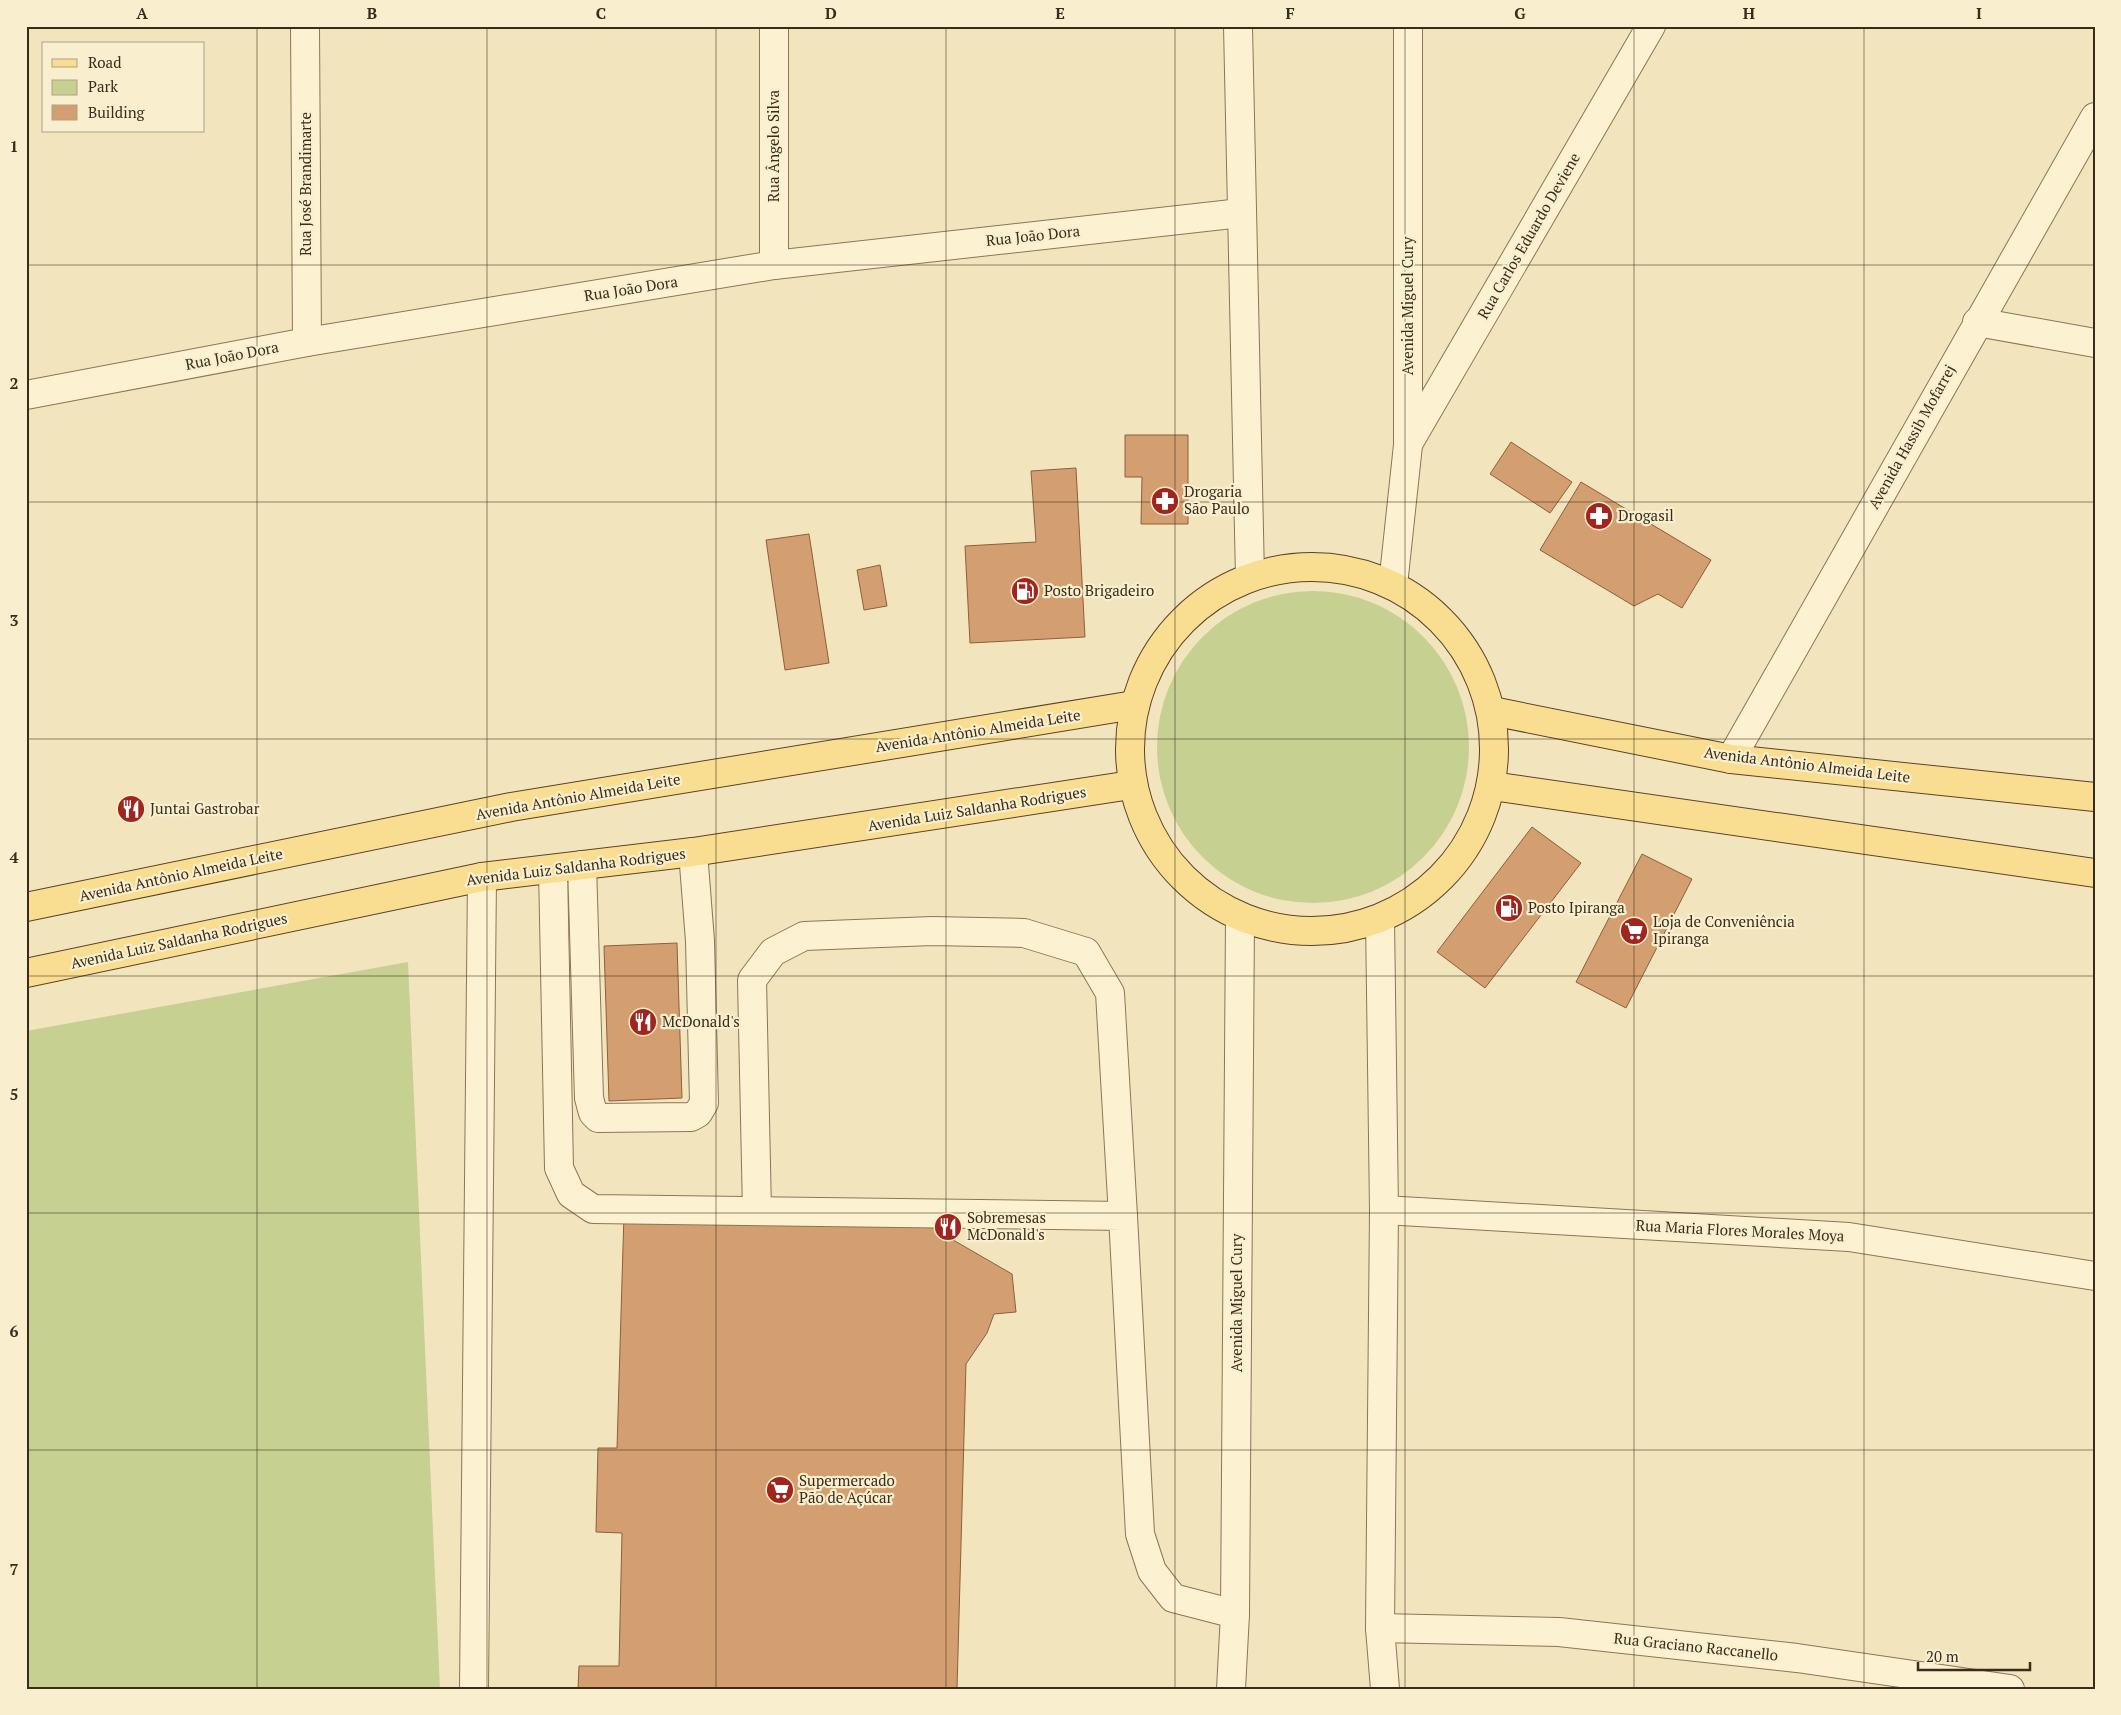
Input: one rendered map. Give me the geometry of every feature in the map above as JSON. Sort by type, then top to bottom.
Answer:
[{"type":"main road","points":[[1298,567],[1346,569],[1392,585],[1439,616],[1472,660],[1492,711],[1496,749],[1492,786],[1470,842],[1432,888],[1380,919],[1334,931],[1286,931],[1240,918],[1193,889],[1157,848],[1131,785],[1128,752],[1134,705],[1158,651],[1198,606],[1250,578],[1298,567]]},
{"type":"main road","name":"Avenida Antônio Almeida Leite","points":[[26,907],[511,807],[1134,705]]},
{"type":"main road","name":"Avenida Antônio Almeida Leite","points":[[1492,711],[1731,759],[2095,797]]},
{"type":"main road","name":"Avenida Luiz Saldanha Rodrigues","points":[[26,973],[482,877],[693,852],[1131,785]]},
{"type":"main road","points":[[1492,786],[2095,873]]},
{"type":"street","name":"Rua José Brandimarte","points":[[305,26],[307,342]]},
{"type":"street","name":"Rua Ângelo Silva","points":[[774,26],[774,265]]},
{"type":"street","points":[[1238,26],[1250,578]]},
{"type":"street","name":"Avenida Miguel Cury","points":[[1392,585],[1408,445],[1408,26]]},
{"type":"street","name":"Rua Carlos Eduardo Deviene","points":[[1408,445],[1651,26]]},
{"type":"street","name":"Avenida Hassib Mofarrej","points":[[1731,759],[1977,322],[2095,117]]},
{"type":"street","name":"Rua João Dora","points":[[26,395],[307,342],[774,265],[1241,213]]},
{"type":"street","points":[[1977,322],[2095,343]]},
{"type":"street","points":[[582,865],[589,1098],[593,1113],[598,1118],[691,1117],[698,1113],[704,1103],[700,941],[693,852]]},
{"type":"street","points":[[553,868],[559,1168],[572,1194],[593,1209],[1123,1216]]},
{"type":"street","points":[[474,1689],[482,877]]},
{"type":"street","name":"Avenida Miguel Cury","points":[[1231,1689],[1234,1614],[1240,918]]},
{"type":"street","points":[[1380,919],[1384,1210],[1380,1628],[1385,1689]]},
{"type":"street","points":[[757,1211],[752,980],[773,952],[804,936],[932,931],[1024,933],[1086,952],[1110,993],[1140,1534],[1152,1571],[1173,1598],[1234,1614]]},
{"type":"street","name":"Rua Maria Flores Morales Moya","points":[[1384,1210],[1849,1237],[2095,1276]]},
{"type":"street","name":"Rua Graciano Raccanello","points":[[1380,1628],[1558,1632],[1797,1658],[2010,1689]]},
{"type":"green space","points":[[1313,591],[1343,594],[1373,603],[1400,617],[1423,637],[1443,660],[1457,687],[1466,717],[1469,747],[1466,777],[1457,807],[1443,834],[1423,857],[1400,877],[1373,891],[1343,900],[1313,903],[1283,900],[1253,891],[1226,877],[1203,857],[1183,834],[1169,807],[1160,777],[1157,747],[1160,717],[1169,687],[1183,660],[1203,637],[1226,617],[1253,603],[1283,594]]},
{"type":"green space","points":[[408,962],[440,1689],[26,1689],[26,1031]]},
{"type":"building","name":"Drogaria São Paulo","points":[[1125,435],[1188,435],[1188,524],[1141,524],[1142,477],[1125,477]]},
{"type":"building","points":[[1511,442],[1572,482],[1550,513],[1490,474]]},
{"type":"building","name":"Posto Brigadeiro","points":[[1076,468],[1085,637],[970,643],[965,546],[1036,542],[1031,471]]},
{"type":"building","name":"Drogasil","points":[[1581,482],[1711,560],[1682,608],[1658,594],[1634,606],[1540,550]]},
{"type":"building","points":[[809,534],[829,663],[785,670],[766,540]]},
{"type":"building","points":[[880,565],[887,606],[864,610],[857,570]]},
{"type":"building","name":"Posto Ipiranga","points":[[1532,827],[1581,863],[1485,988],[1437,952]]},
{"type":"building","name":"Loja de Conveniência Ipiranga","points":[[1642,854],[1692,879],[1626,1008],[1576,982]]},
{"type":"building","name":"McDonald's","points":[[677,943],[682,1098],[609,1101],[604,946]]},
{"type":"building","name":"Supermercado Pão de Açúcar","points":[[624,1214],[922,1222],[1012,1274],[1016,1312],[994,1314],[987,1333],[966,1364],[957,1689],[578,1689],[579,1666],[619,1666],[622,1533],[596,1532],[598,1448],[617,1448]]},
{"type":"place","name":"Drogaria São Paulo","points":[[1165,501]]},
{"type":"place","name":"Drogasil","points":[[1599,516]]},
{"type":"place","name":"Posto Brigadeiro","points":[[1025,591]]},
{"type":"place","name":"Juntai Gastrobar","points":[[131,809]]},
{"type":"place","name":"Posto Ipiranga","points":[[1509,908]]},
{"type":"place","name":"Loja de Conveniência Ipiranga","points":[[1634,931]]},
{"type":"place","name":"McDonald's","points":[[643,1022]]},
{"type":"place","name":"Sobremesas McDonald's","points":[[948,1227]]},
{"type":"place","name":"Supermercado Pão de Açúcar","points":[[780,1490]]}]
